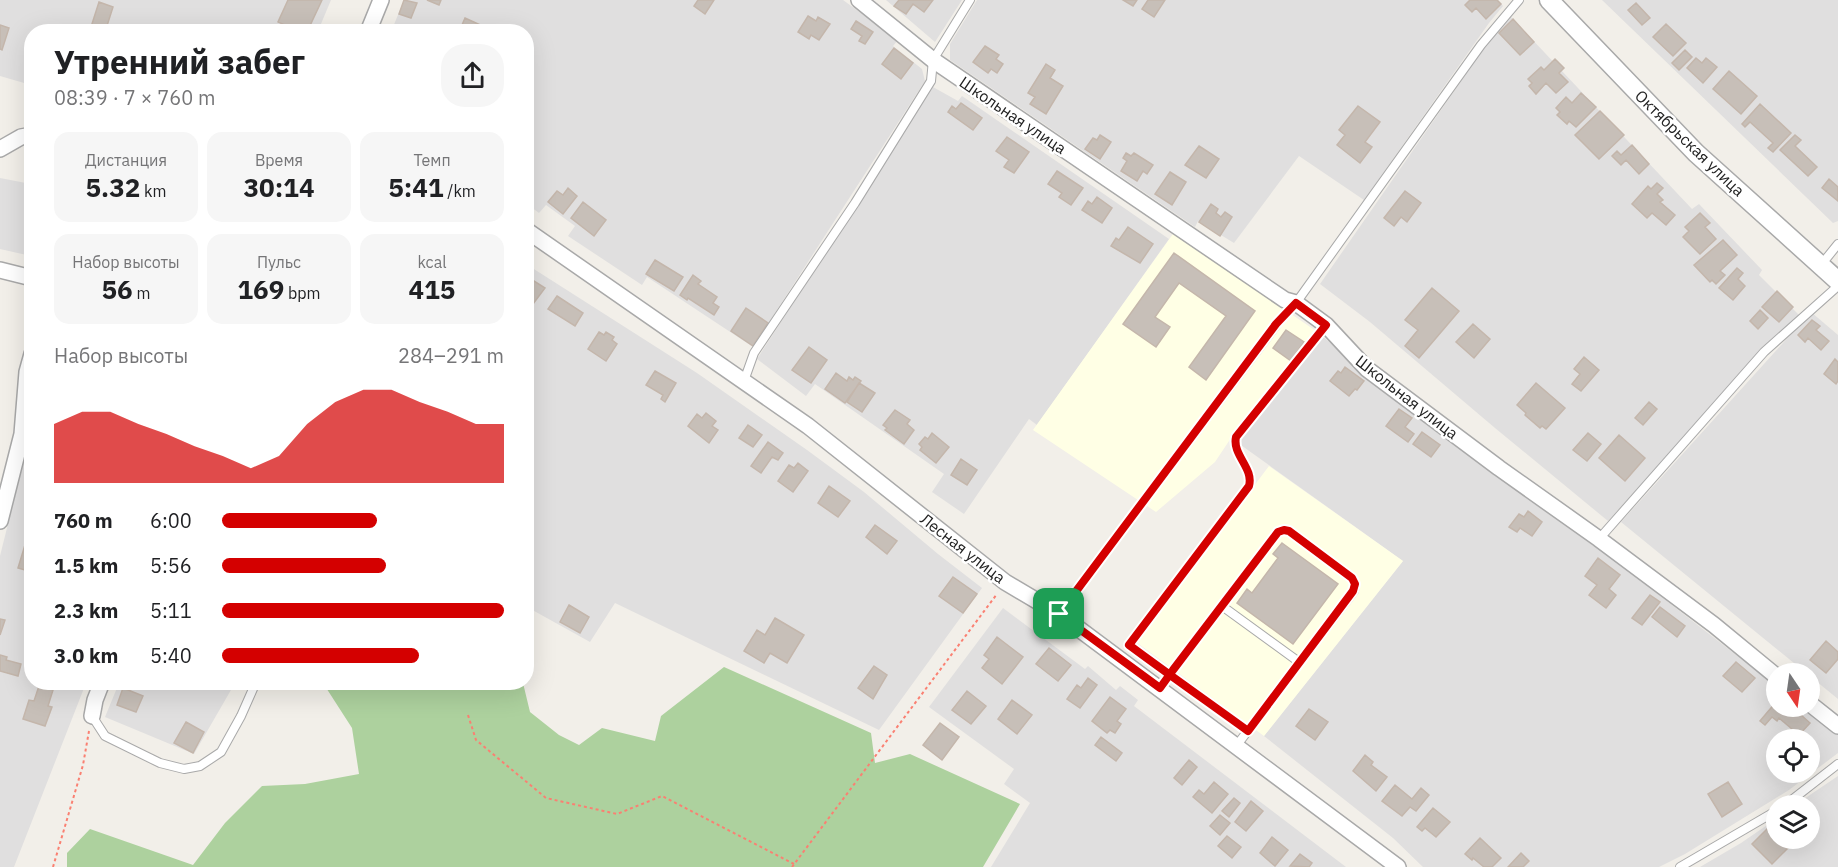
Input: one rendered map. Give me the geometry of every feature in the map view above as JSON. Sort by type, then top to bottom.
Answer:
[{"type":"street","points":[[371,24],[381,0]]},
{"type":"street","name":"Школьная улица","points":[[859,0],[933,60],[1285,300],[1296,303],[1326,325],[1367,369],[1714,625],[1766,668]]},
{"type":"street","name":"Октябрьская улица","points":[[1549,0],[1696,153],[1838,280]]},
{"type":"street","points":[[0,149],[24,136]]},
{"type":"street","name":"Лесная улица","points":[[534,236],[808,426],[1005,582],[1059,614],[1398,867]]},
{"type":"street","points":[[0,270],[24,276]]},
{"type":"street","points":[[0,521],[22,434],[24,409]]},
{"type":"street","points":[[92,716],[99,690]]},
{"type":"street","points":[[1820,712],[1838,726]]},
{"type":"lane","points":[[744,381],[754,353],[855,203],[931,81],[933,60],[970,0]]},
{"type":"lane","points":[[1059,614],[1276,324],[1296,303],[1481,45],[1519,0]]},
{"type":"lane","points":[[1821,265],[1838,244]]},
{"type":"lane","points":[[1599,539],[1764,352],[1838,286]]},
{"type":"lane","points":[[1160,688],[1278,532],[1289,531],[1352,578],[1355,584],[1353,591],[1237,745]]},
{"type":"lane","points":[[1222,606],[1299,662]]},
{"type":"lane","points":[[92,716],[105,736],[160,763],[184,769],[200,766],[221,752],[252,690]]},
{"type":"lane","points":[[1798,795],[1838,764]]},
{"type":"lane","points":[[1680,867],[1766,817]]},
{"type":"path","points":[[1248,731],[1129,645],[1249,486],[1250,474],[1235,444],[1236,437],[1326,325]]},
{"type":"path","points":[[468,715],[476,740],[546,798],[617,814],[662,796],[793,866],[1005,582]]},
{"type":"path","points":[[53,867],[83,765],[92,716]]},
{"type":"shaded area","points":[[0,0],[331,0],[321,24],[24,24],[24,83],[0,76]]},
{"type":"shaded area","points":[[404,0],[843,0],[898,40],[893,46],[922,69],[925,81],[753,347],[647,277],[642,285],[568,236],[575,226],[546,205],[539,213],[534,209],[534,24],[394,24]]},
{"type":"shaded area","points":[[886,0],[962,0],[935,42]]},
{"type":"shaded area","points":[[977,0],[1498,0],[1503,6],[1364,200],[1299,156],[1234,243],[1198,221],[1195,227],[950,60],[950,44]]},
{"type":"shaded area","points":[[1602,0],[1838,0],[1838,221],[1833,223]]},
{"type":"shaded area","points":[[1510,16],[1692,209],[1699,204],[1762,270],[1759,275],[1799,315],[1754,360],[1608,521],[1370,322],[1320,284],[1496,31]]},
{"type":"shaded area","points":[[933,87],[958,101],[962,96],[1169,239],[1037,425],[1029,419],[964,514],[932,492],[944,474],[815,384],[806,396],[757,359]]},
{"type":"shaded area","points":[[0,178],[24,183],[24,254],[0,249]]},
{"type":"shaded area","points":[[1173,234],[1316,331],[1231,438],[1215,462],[1156,512],[1033,430]]},
{"type":"shaded area","points":[[534,269],[697,373],[807,450],[864,492],[982,588],[879,730],[615,603],[590,642],[534,611]]},
{"type":"shaded area","points":[[1811,312],[1838,335],[1838,699],[1820,684],[1820,663],[1794,663],[1621,522]]},
{"type":"shaded area","points":[[1316,331],[1429,424],[1564,521],[1766,678],[1766,717],[1815,717],[1838,735],[1838,753],[1820,767],[1820,729],[1766,729],[1766,783],[1798,783],[1781,795],[1766,795],[1766,804],[1685,854],[1659,867],[1423,867],[1393,838],[1264,736],[1403,561],[1231,438]]},
{"type":"shaded area","points":[[24,460],[24,690],[83,690],[14,867],[0,867],[0,556]]},
{"type":"shaded area","points":[[1269,466],[1403,561],[1264,736],[1136,642]]},
{"type":"shaded area","points":[[1003,608],[1085,669],[1088,666],[1116,690],[1120,686],[1138,700],[1134,706],[1346,867],[991,867],[1030,803],[1004,784],[1014,769],[929,707]]},
{"type":"shaded area","points":[[116,690],[231,690],[194,754],[105,717]]},
{"type":"shaded area","points":[[1838,776],[1838,867],[1700,867],[1766,826],[1766,849],[1820,849],[1820,795],[1810,795]]},
{"type":"green space","points":[[724,667],[871,733],[875,763],[910,754],[1020,804],[983,867],[67,867],[67,853],[90,829],[193,865],[225,823],[262,786],[305,784],[359,774],[352,728],[328,690],[525,690],[530,712],[559,735],[579,745],[602,728],[655,741],[661,716]]},
{"type":"building","points":[[288,0],[322,0],[311,24],[278,22]]},
{"type":"building","points":[[404,0],[417,3],[411,18],[399,14]]},
{"type":"building","points":[[427,0],[441,0],[439,5]]},
{"type":"building","points":[[698,0],[714,0],[705,14],[694,6]]},
{"type":"building","points":[[899,0],[933,0],[924,12],[913,4],[906,14],[894,6]]},
{"type":"building","points":[[1123,0],[1137,0],[1133,6]]},
{"type":"building","points":[[1148,0],[1165,0],[1154,17],[1142,9]]},
{"type":"building","points":[[1470,0],[1497,0],[1501,4],[1486,19],[1476,8],[1472,12],[1465,5]]},
{"type":"building","points":[[99,2],[113,7],[108,24],[92,24]]},
{"type":"building","points":[[1636,3],[1650,18],[1642,25],[1628,10]]},
{"type":"building","points":[[808,16],[816,21],[818,17],[830,24],[819,40],[811,35],[809,39],[798,32]]},
{"type":"building","points":[[465,18],[478,24],[462,24]]},
{"type":"building","points":[[1513,19],[1534,42],[1520,55],[1499,33]]},
{"type":"building","points":[[856,21],[873,32],[865,44],[859,41],[862,36],[851,29]]},
{"type":"building","points":[[1666,24],[1686,43],[1673,56],[1653,37]]},
{"type":"building","points":[[0,25],[9,28],[2,50],[0,49]]},
{"type":"building","points":[[985,46],[999,55],[996,59],[1003,64],[997,73],[991,69],[988,73],[973,62]]},
{"type":"building","points":[[894,48],[913,63],[901,79],[882,64]]},
{"type":"building","points":[[1685,50],[1692,57],[1679,70],[1672,63]]},
{"type":"building","points":[[1696,58],[1702,63],[1706,58],[1717,67],[1703,83],[1687,68]]},
{"type":"building","points":[[1555,59],[1564,68],[1559,73],[1568,82],[1556,93],[1546,83],[1536,94],[1529,86],[1532,83],[1528,79],[1541,67],[1544,70]]},
{"type":"building","points":[[1046,64],[1055,70],[1050,78],[1063,86],[1046,114],[1030,104],[1035,97],[1028,93]]},
{"type":"building","points":[[1729,71],[1757,96],[1741,114],[1713,89]]},
{"type":"building","points":[[1581,93],[1596,107],[1576,127],[1569,121],[1567,124],[1557,115],[1560,112],[1556,108],[1566,97],[1572,103]]},
{"type":"building","points":[[961,103],[982,118],[973,130],[948,112],[952,106],[956,109]]},
{"type":"building","points":[[1760,104],[1791,133],[1773,152],[1768,148],[1773,143],[1750,122],[1745,127],[1742,124]]},
{"type":"building","points":[[1358,106],[1380,122],[1365,142],[1372,147],[1360,163],[1337,145],[1345,135],[1339,130]]},
{"type":"building","points":[[1600,111],[1624,135],[1599,159],[1575,135]]},
{"type":"building","points":[[1100,135],[1111,142],[1100,159],[1085,149],[1093,138],[1097,140]]},
{"type":"building","points":[[1795,135],[1801,140],[1795,146],[1817,167],[1808,176],[1780,150]]},
{"type":"building","points":[[1007,137],[1029,152],[1014,173],[1004,167],[1009,160],[996,151]]},
{"type":"building","points":[[1632,145],[1649,164],[1639,174],[1626,160],[1621,165],[1612,156],[1617,151],[1621,155]]},
{"type":"building","points":[[1199,146],[1219,159],[1206,178],[1185,165]]},
{"type":"building","points":[[1126,153],[1131,156],[1134,153],[1153,165],[1147,174],[1143,171],[1137,181],[1121,171],[1127,161],[1123,158]]},
{"type":"building","points":[[1057,171],[1083,188],[1071,205],[1059,197],[1062,193],[1048,184]]},
{"type":"building","points":[[1170,172],[1186,182],[1172,205],[1155,194]]},
{"type":"building","points":[[1829,179],[1838,187],[1838,201],[1822,188]]},
{"type":"building","points":[[1657,183],[1663,188],[1657,194],[1663,200],[1660,202],[1675,215],[1666,225],[1652,213],[1647,218],[1632,204],[1648,186],[1651,189]]},
{"type":"building","points":[[568,188],[577,196],[563,214],[548,202],[557,191],[563,195]]},
{"type":"building","points":[[1405,191],[1421,203],[1407,222],[1401,217],[1394,226],[1384,218]]},
{"type":"building","points":[[1097,197],[1112,208],[1102,223],[1082,210],[1088,201],[1092,204]]},
{"type":"building","points":[[583,202],[606,220],[594,236],[571,218]]},
{"type":"building","points":[[1211,204],[1218,209],[1216,213],[1221,217],[1225,212],[1232,217],[1220,236],[1199,222]]},
{"type":"building","points":[[1700,213],[1710,223],[1705,227],[1716,239],[1700,254],[1683,237],[1689,231],[1685,227]]},
{"type":"building","points":[[1128,227],[1153,244],[1140,263],[1111,246],[1116,238],[1119,240]]},
{"type":"building","points":[[1723,240],[1737,255],[1720,271],[1725,275],[1716,284],[1712,280],[1710,282],[1694,265]]},
{"type":"building","points":[[1174,253],[1255,311],[1206,380],[1189,367],[1226,316],[1179,283],[1155,317],[1170,327],[1156,347],[1123,324]]},
{"type":"building","points":[[655,260],[683,277],[674,291],[646,274]]},
{"type":"building","points":[[1737,268],[1743,273],[1738,279],[1745,286],[1733,300],[1719,288]]},
{"type":"building","points":[[693,275],[701,281],[698,284],[717,297],[713,303],[719,307],[714,315],[680,295]]},
{"type":"building","points":[[534,281],[545,288],[534,303]]},
{"type":"building","points":[[1432,288],[1459,311],[1419,358],[1405,346],[1418,330],[1405,320]]},
{"type":"building","points":[[1777,291],[1793,307],[1779,322],[1762,307]]},
{"type":"building","points":[[557,296],[583,313],[575,326],[548,309]]},
{"type":"building","points":[[746,308],[768,323],[753,346],[731,331]]},
{"type":"building","points":[[1760,310],[1768,318],[1758,329],[1750,321]]},
{"type":"building","points":[[1812,320],[1820,326],[1816,330],[1829,341],[1821,350],[1808,338],[1805,342],[1798,335]]},
{"type":"building","points":[[1473,324],[1490,339],[1474,358],[1456,342]]},
{"type":"building","points":[[1286,330],[1304,342],[1291,361],[1273,348]]},
{"type":"building","points":[[599,332],[604,335],[606,332],[614,337],[612,340],[617,344],[606,361],[588,349]]},
{"type":"building","points":[[809,347],[827,360],[811,383],[792,370]]},
{"type":"building","points":[[1584,357],[1599,370],[1581,391],[1572,384],[1580,374],[1574,369]]},
{"type":"building","points":[[1835,359],[1838,362],[1836,384],[1824,374]]},
{"type":"building","points":[[1345,367],[1364,381],[1349,396],[1330,381],[1338,371],[1341,373]]},
{"type":"building","points":[[655,371],[676,383],[665,402],[661,399],[663,395],[646,385]]},
{"type":"building","points":[[836,373],[847,381],[849,377],[853,380],[855,377],[861,381],[845,403],[825,389]]},
{"type":"building","points":[[859,383],[875,393],[862,412],[847,402]]},
{"type":"building","points":[[1536,383],[1565,408],[1546,429],[1542,426],[1540,428],[1517,405]]},
{"type":"building","points":[[1649,402],[1657,409],[1643,425],[1635,418]]},
{"type":"building","points":[[1399,409],[1412,418],[1405,427],[1414,434],[1408,442],[1386,426]]},
{"type":"building","points":[[895,410],[910,420],[907,424],[914,430],[904,444],[885,430],[887,428],[883,425]]},
{"type":"building","points":[[706,413],[716,421],[712,426],[718,430],[709,443],[688,426],[697,414],[702,418]]},
{"type":"building","points":[[748,425],[762,435],[753,447],[739,438]]},
{"type":"building","points":[[1422,432],[1440,445],[1431,457],[1413,444]]},
{"type":"building","points":[[932,433],[949,447],[936,463],[920,450],[922,447],[919,444],[925,437],[928,439]]},
{"type":"building","points":[[1588,433],[1601,444],[1587,461],[1573,450]]},
{"type":"building","points":[[1619,435],[1645,458],[1625,481],[1599,458]]},
{"type":"building","points":[[768,442],[783,453],[778,460],[772,457],[761,473],[751,466]]},
{"type":"building","points":[[961,459],[977,470],[967,485],[951,475]]},
{"type":"building","points":[[798,463],[808,471],[793,492],[778,481],[789,465],[794,468]]},
{"type":"building","points":[[829,486],[850,501],[838,517],[818,503]]},
{"type":"building","points":[[1528,511],[1542,522],[1532,536],[1520,528],[1517,532],[1509,527],[1519,514],[1524,517]]},
{"type":"building","points":[[875,525],[897,541],[887,554],[866,537]]},
{"type":"building","points":[[1282,543],[1338,584],[1293,644],[1237,603],[1247,589],[1252,593],[1278,558],[1273,554]]},
{"type":"building","points":[[24,548],[24,570],[18,568]]},
{"type":"building","points":[[1598,558],[1620,575],[1609,589],[1616,595],[1606,608],[1589,595],[1597,585],[1585,576]]},
{"type":"building","points":[[953,577],[977,594],[963,613],[939,596]]},
{"type":"building","points":[[1650,595],[1660,602],[1642,625],[1632,618]]},
{"type":"building","points":[[569,605],[589,617],[580,633],[560,622]]},
{"type":"building","points":[[1660,607],[1685,626],[1677,637],[1652,617]]},
{"type":"building","points":[[775,618],[804,635],[787,663],[770,653],[764,663],[744,651],[757,630],[765,635]]},
{"type":"building","points":[[0,619],[5,620],[0,635]]},
{"type":"building","points":[[997,637],[1023,657],[1002,684],[982,668],[989,659],[984,655]]},
{"type":"building","points":[[1826,641],[1838,652],[1838,659],[1826,673],[1820,668],[1820,663],[1814,663],[1810,660]]},
{"type":"building","points":[[1049,648],[1071,665],[1058,681],[1036,664]]},
{"type":"building","points":[[0,655],[7,657],[6,660],[21,664],[18,676],[0,671]]},
{"type":"building","points":[[1736,662],[1755,678],[1742,692],[1723,676]]},
{"type":"building","points":[[874,666],[887,675],[873,699],[858,688]]},
{"type":"building","points":[[1088,678],[1097,685],[1080,708],[1067,699],[1077,685],[1081,688]]},
{"type":"building","points":[[38,690],[53,690],[48,706],[52,707],[45,726],[23,719],[29,700],[34,701]]},
{"type":"building","points":[[122,690],[143,696],[136,712],[117,705]]},
{"type":"building","points":[[967,691],[986,706],[971,724],[952,710]]},
{"type":"building","points":[[1110,697],[1126,709],[1117,721],[1121,724],[1115,733],[1110,730],[1107,733],[1092,721]]},
{"type":"building","points":[[1012,700],[1032,715],[1017,734],[998,719]]},
{"type":"building","points":[[1309,709],[1328,722],[1315,740],[1296,726]]},
{"type":"building","points":[[1766,714],[1766,717],[1772,717],[1765,725],[1760,721]]},
{"type":"building","points":[[1772,717],[1803,717],[1810,723],[1804,729],[1792,729],[1779,718],[1777,721]]},
{"type":"building","points":[[186,722],[204,732],[193,753],[174,743]]},
{"type":"building","points":[[940,723],[959,737],[942,760],[923,745]]},
{"type":"building","points":[[1101,737],[1122,753],[1116,761],[1095,745]]},
{"type":"building","points":[[1365,755],[1373,762],[1371,765],[1387,777],[1376,791],[1353,771]]},
{"type":"building","points":[[1189,760],[1197,767],[1182,785],[1174,778]]},
{"type":"building","points":[[1214,782],[1228,794],[1212,813],[1193,797],[1199,790],[1204,794]]},
{"type":"building","points":[[1728,782],[1742,804],[1722,817],[1708,794]]},
{"type":"building","points":[[1395,785],[1412,799],[1421,788],[1429,795],[1416,811],[1410,807],[1402,816],[1382,801]]},
{"type":"building","points":[[1234,798],[1240,803],[1229,817],[1222,811]]},
{"type":"building","points":[[1251,801],[1263,811],[1246,831],[1235,822]]},
{"type":"building","points":[[1433,808],[1450,822],[1436,837],[1425,828],[1422,831],[1417,827]]},
{"type":"building","points":[[1220,815],[1230,823],[1220,835],[1210,826]]},
{"type":"building","points":[[1766,830],[1766,849],[1787,849],[1772,864],[1752,844]]},
{"type":"building","points":[[1227,836],[1241,847],[1232,858],[1218,846]]},
{"type":"building","points":[[1272,837],[1288,850],[1275,866],[1260,853]]},
{"type":"building","points":[[1480,838],[1501,858],[1492,867],[1484,867],[1465,854]]},
{"type":"building","points":[[1521,853],[1529,861],[1523,867],[1508,867]]},
{"type":"building","points":[[1300,854],[1312,863],[1309,867],[1290,866]]},
{"type":"route","points":[[1059,614],[1160,688],[1170,675],[1173,670],[1278,532],[1289,531],[1352,578],[1355,584],[1353,591],[1248,731],[1170,675],[1129,645],[1249,486],[1250,474],[1235,444],[1236,437],[1326,325],[1296,303],[1276,324],[1059,614]]}]
